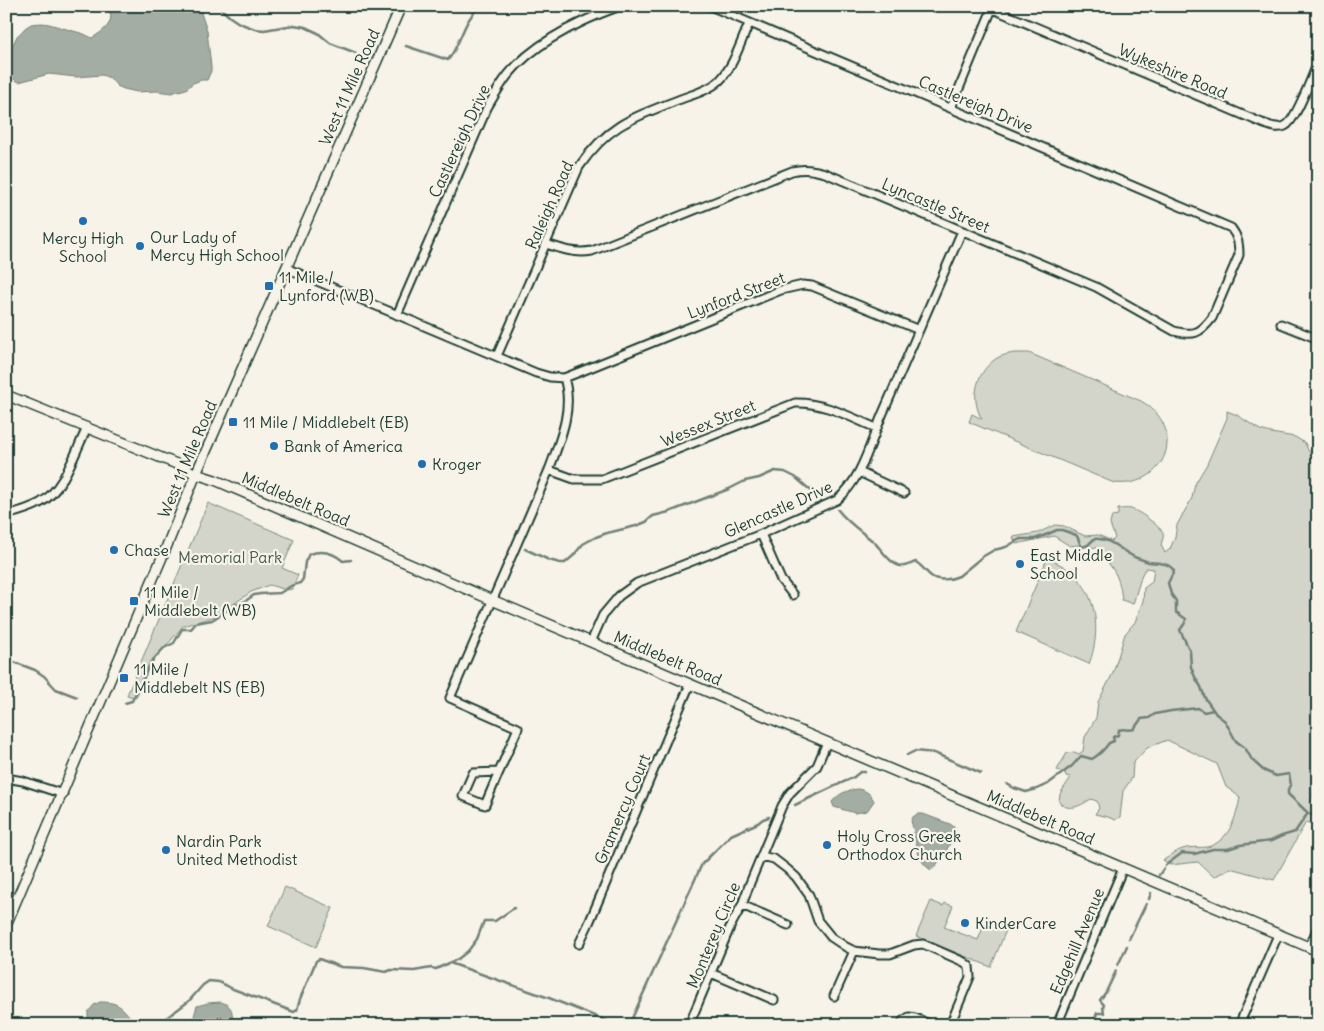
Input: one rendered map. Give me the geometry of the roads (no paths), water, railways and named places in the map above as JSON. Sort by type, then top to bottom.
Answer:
[{"type":"street","name":"West 11 Mile Road","points":[[6,925],[196,474],[401,6]]},
{"type":"street","name":"Castlereigh Drive","points":[[397,315],[487,108],[497,90],[509,74],[529,54],[548,41],[602,9],[620,6]]},
{"type":"street","name":"Castlereigh Drive","points":[[710,6],[1231,228]]},
{"type":"street","points":[[1316,6],[1318,10]]},
{"type":"street","points":[[951,108],[989,8]]},
{"type":"street","name":"Wykeshire Road","points":[[989,8],[1262,124],[1275,127],[1286,126],[1291,120],[1318,63]]},
{"type":"street","name":"Raleigh Road","points":[[497,356],[579,167],[600,141],[625,122],[700,92],[718,81],[726,73],[732,62],[749,24]]},
{"type":"street","name":"Lyncastle Street","points":[[546,244],[582,253],[592,251],[792,171],[802,168],[811,169],[825,173],[1096,288],[1158,323],[1185,334],[1202,330],[1212,318],[1239,255],[1237,236],[1231,228]]},
{"type":"street","name":"Glencastle Drive","points":[[591,642],[603,615],[619,596],[637,583],[761,534],[837,500],[846,492],[859,472],[876,428],[962,231]]},
{"type":"street","points":[[286,268],[536,373],[564,378],[568,403],[560,440],[549,470],[450,698],[518,728],[485,805],[463,796],[473,773],[498,772]]},
{"type":"street","name":"Lynford Street","points":[[564,378],[782,290],[803,285],[821,289],[919,330]]},
{"type":"street","points":[[1281,324],[1318,339]]},
{"type":"street","name":"Middlebelt Road","points":[[6,395],[179,465],[196,474],[215,480],[492,600],[1313,949]]},
{"type":"street","name":"Wessex Street","points":[[549,470],[574,479],[602,479],[795,403],[807,402],[818,404],[876,428]]},
{"type":"street","points":[[6,515],[41,503],[49,497],[61,484],[87,428]]},
{"type":"street","points":[[859,472],[904,493]]},
{"type":"street","points":[[761,534],[780,580],[793,595]]},
{"type":"street","name":"Gramercy Court","points":[[579,944],[690,684]]},
{"type":"street","name":"Monterey Circle","points":[[689,1025],[731,926],[742,905],[782,806],[790,793],[817,766],[827,742]]},
{"type":"street","points":[[6,778],[23,781],[62,794]]},
{"type":"street","points":[[761,856],[774,859],[789,871],[809,895],[818,921],[831,937],[854,951],[890,954],[914,945],[923,944],[969,966],[970,977],[950,1025]]},
{"type":"street","name":"Edgehill Avenue","points":[[1057,1025],[1123,868]]},
{"type":"street","points":[[742,905],[788,925]]},
{"type":"street","points":[[1313,949],[1318,927]]},
{"type":"street","points":[[1239,1025],[1278,935]]},
{"type":"street","points":[[834,996],[854,951]]},
{"type":"street","points":[[711,973],[774,1000]]},
{"type":"street","points":[[901,1025],[909,1017],[932,1025]]},
{"type":"waterway","points":[[218,6],[239,23],[255,29],[264,30],[294,25],[305,27],[318,33],[330,43],[356,53]]},
{"type":"waterway","points":[[406,46],[448,60],[469,19],[480,6]]},
{"type":"waterway","points":[[525,549],[549,560],[565,563],[583,544],[596,537],[636,526],[646,522],[653,516],[669,512],[775,471],[785,472],[795,477],[821,498]]},
{"type":"waterway","points":[[838,510],[874,542],[894,563],[903,566],[916,562],[931,576],[938,579],[949,579],[959,576],[982,557],[1020,539],[1035,539],[1057,530],[1076,535],[1083,547],[1094,539],[1106,540],[1132,556],[1169,566],[1174,571],[1168,583],[1171,594],[1176,601],[1176,612],[1186,619],[1180,630],[1190,651],[1191,667],[1205,698],[1216,714],[1225,721],[1236,741],[1244,747],[1252,760],[1263,770],[1276,776],[1289,774],[1291,785],[1288,789],[1288,794],[1308,813],[1318,819]]},
{"type":"waterway","points":[[125,703],[132,701],[151,662],[164,648],[174,643],[182,629],[191,629],[196,623],[212,620],[254,595],[280,593],[300,583],[303,579],[305,562],[309,554],[327,553],[343,561],[351,560]]},
{"type":"waterway","points":[[6,659],[35,670],[44,676],[56,689],[77,697]]},
{"type":"waterway","points":[[1007,784],[1026,792],[1048,784],[1072,766],[1081,756],[1092,759],[1097,756],[1109,743],[1114,741],[1113,737],[1118,735],[1119,730],[1134,729],[1141,719],[1171,711],[1198,708],[1204,712],[1213,710]]},
{"type":"waterway","points":[[907,755],[915,751],[934,753],[981,773]]},
{"type":"waterway","points":[[855,776],[860,772],[865,772]]},
{"type":"waterway","points":[[795,805],[854,777]]},
{"type":"waterway","points":[[1166,865],[1182,853],[1194,854],[1213,849],[1228,849],[1240,845],[1271,841],[1295,832],[1308,813]]},
{"type":"waterway","points":[[629,1025],[702,864],[731,835],[769,817]]},
{"type":"waterway","points":[[1159,875],[1164,868]]},
{"type":"waterway","points":[[1149,899],[1151,893]]},
{"type":"waterway","points":[[1129,939],[1146,904]]},
{"type":"waterway","points":[[157,1025],[189,1001],[209,981],[219,982],[294,1012],[297,1010],[316,961],[319,959],[341,967],[364,968],[386,972],[391,970],[414,971],[436,969],[458,959],[468,951],[477,939],[484,921],[495,921],[514,908]]},
{"type":"waterway","points":[[1118,965],[1127,946]]},
{"type":"waterway","points":[[450,963],[549,998],[617,1025]]},
{"type":"waterway","points":[[1089,1025],[1095,1019],[1097,1013],[1104,1013],[1104,1005],[1100,1000],[1116,971]]},
{"type":"place","name":"Mercy High School","points":[[83,221]]},
{"type":"place","name":"Our Lady of Mercy High School","points":[[140,246]]},
{"type":"place","name":"11 Mile / Lynford (WB)","points":[[269,286]]},
{"type":"place","name":"11 Mile / Middlebelt (EB)","points":[[233,422]]},
{"type":"place","name":"Bank of America","points":[[274,446]]},
{"type":"place","name":"Kroger","points":[[422,464]]},
{"type":"place","name":"Chase","points":[[114,550]]},
{"type":"place","name":"East Middle School","points":[[1020,564]]},
{"type":"place","name":"11 Mile / Middlebelt (WB)","points":[[134,601]]},
{"type":"place","name":"11 Mile / Middlebelt NS (EB)","points":[[124,678]]},
{"type":"place","name":"Holy Cross Greek Orthodox Church","points":[[827,845]]},
{"type":"place","name":"Nardin Park United Methodist","points":[[166,850]]},
{"type":"place","name":"KinderCare","points":[[965,923]]},
{"type":"park label","name":"Memorial Park","points":[[230,557]]}]
